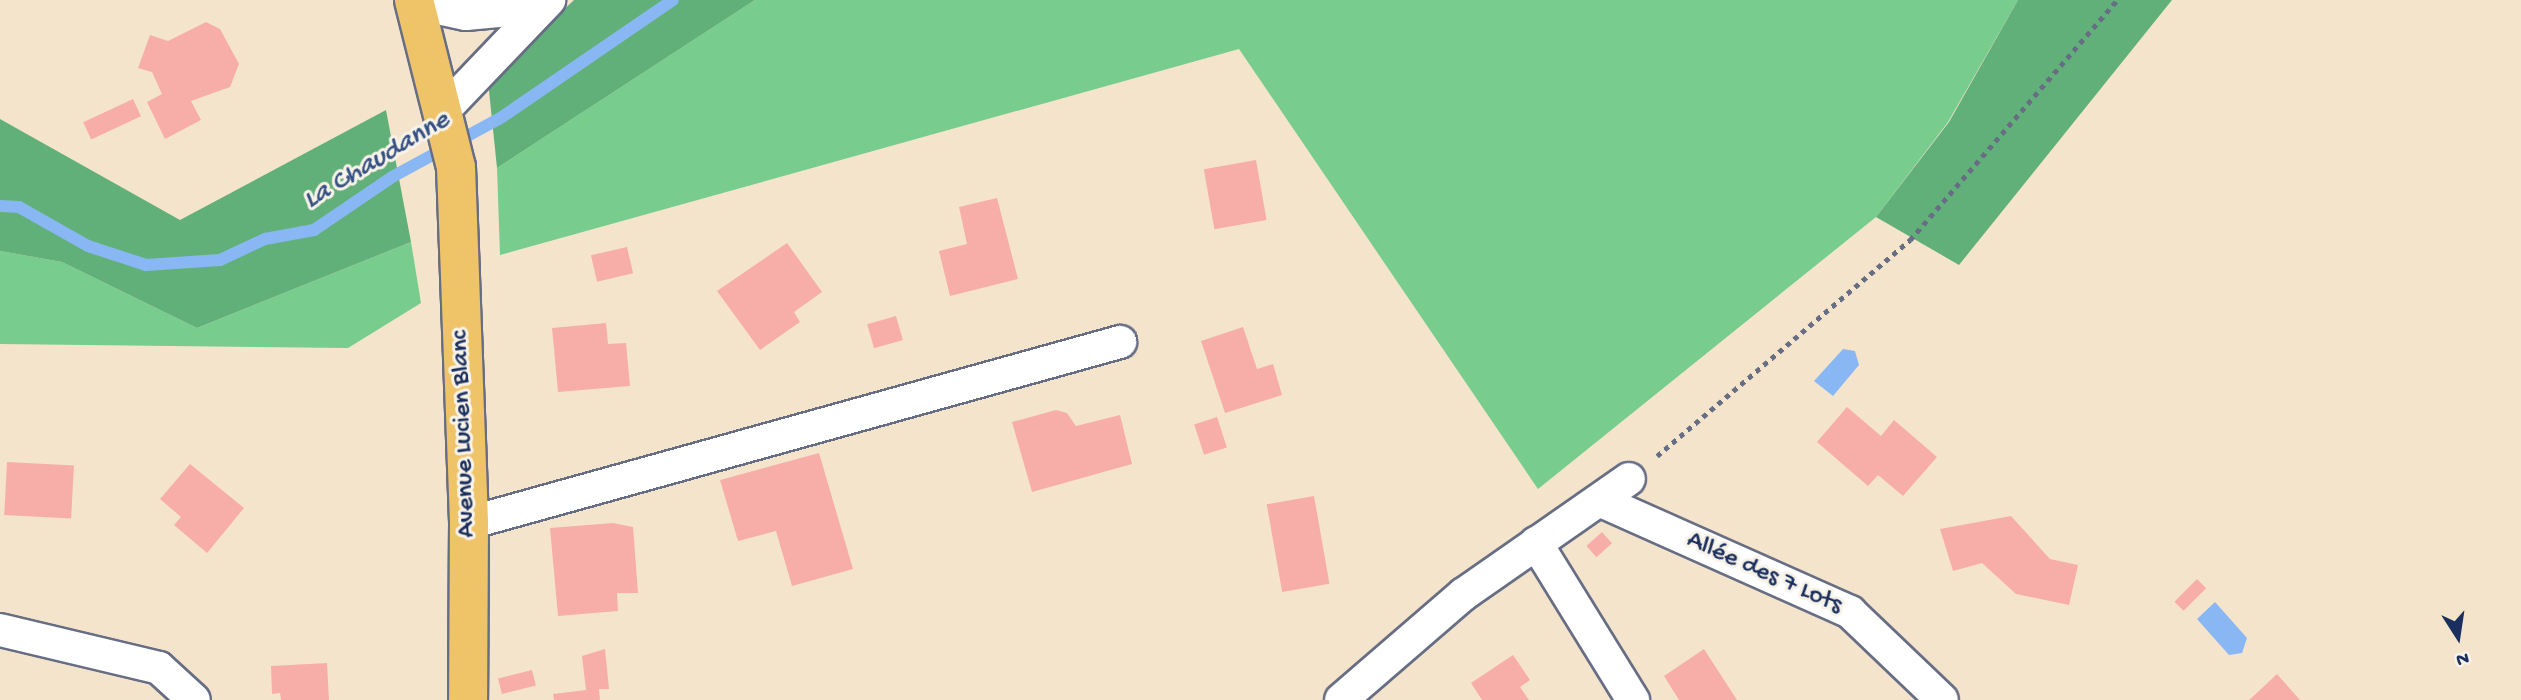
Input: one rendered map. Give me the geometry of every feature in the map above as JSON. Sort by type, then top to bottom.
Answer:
[{"type":"main road","name":"Avenue Lucien Blanc","points":[[414,1],[445,110],[456,167],[469,523],[468,700]]},
{"type":"street","points":[[414,1],[466,14],[545,3]]},
{"type":"street","points":[[445,110],[545,3]]},
{"type":"street","points":[[469,523],[1120,342]]},
{"type":"street","points":[[1341,700],[1464,594],[1629,479]]},
{"type":"street","name":"Allée des 7 Lots","points":[[1601,500],[1850,612],[1942,700]]},
{"type":"street","points":[[1536,543],[1633,700]]},
{"type":"street","points":[[0,630],[159,668],[194,700]]},
{"type":"path","points":[[1629,479],[1910,240],[2117,0]]},
{"type":"green space","points":[[574,0],[755,0],[497,168],[488,81]]},
{"type":"green space","points":[[755,0],[2018,0],[1948,122],[1876,217],[1538,489],[1239,49],[500,255],[497,168]]},
{"type":"green space","points":[[2018,0],[2172,0],[1959,265],[1876,217],[1949,122]]},
{"type":"green space","points":[[386,110],[411,242],[197,328],[62,262],[0,251],[0,119],[180,220]]},
{"type":"green space","points":[[411,242],[421,303],[348,348],[0,344],[0,251],[62,262],[197,328]]},
{"type":"water","points":[[1843,349],[1855,351],[1859,365],[1833,396],[1814,381]]},
{"type":"water","points":[[2215,602],[2247,638],[2242,653],[2229,655],[2197,619]]},
{"type":"building","points":[[206,22],[220,29],[239,64],[230,87],[191,101],[201,120],[165,139],[147,102],[162,94],[152,72],[138,68],[150,35],[168,41]]},
{"type":"building","points":[[133,99],[141,116],[91,139],[83,122]]},
{"type":"building","points":[[1256,160],[1267,220],[1214,229],[1204,169]]},
{"type":"building","points":[[997,198],[1018,279],[950,296],[939,251],[967,244],[959,207]]},
{"type":"building","points":[[787,243],[822,292],[794,312],[800,322],[760,350],[717,291]]},
{"type":"building","points":[[627,247],[633,273],[597,282],[591,255]]},
{"type":"building","points":[[896,316],[903,340],[874,348],[867,324]]},
{"type":"building","points":[[606,323],[608,344],[626,343],[630,386],[558,392],[552,328]]},
{"type":"building","points":[[1243,327],[1257,369],[1273,364],[1282,395],[1225,413],[1201,341]]},
{"type":"building","points":[[1847,407],[1881,436],[1894,420],[1937,457],[1903,496],[1878,475],[1868,486],[1817,442]]},
{"type":"building","points":[[1056,410],[1067,413],[1076,426],[1120,415],[1132,464],[1032,492],[1012,422]]},
{"type":"building","points":[[1217,417],[1227,447],[1204,455],[1194,424]]},
{"type":"building","points":[[819,453],[853,569],[792,586],[776,531],[738,541],[720,480]]},
{"type":"building","points":[[7,462],[74,466],[71,518],[4,515]]},
{"type":"building","points":[[190,464],[244,508],[207,553],[174,525],[181,517],[160,499]]},
{"type":"building","points":[[1314,496],[1329,584],[1282,592],[1267,504]]},
{"type":"building","points":[[2011,516],[2050,559],[2078,565],[2069,605],[2016,594],[1982,563],[1953,571],[1940,529]]},
{"type":"building","points":[[613,523],[633,527],[638,593],[617,593],[618,611],[558,616],[550,528]]},
{"type":"building","points":[[1602,532],[1612,543],[1596,557],[1586,546]]},
{"type":"building","points":[[2197,579],[2206,588],[2184,611],[2174,602]]},
{"type":"building","points":[[605,649],[609,689],[599,689],[600,700],[554,700],[553,694],[586,690],[582,656]]},
{"type":"building","points":[[1704,649],[1737,700],[1679,700],[1664,676]]},
{"type":"building","points":[[1513,655],[1530,680],[1520,687],[1529,700],[1482,700],[1471,683]]},
{"type":"building","points":[[327,663],[329,700],[281,700],[280,693],[272,694],[271,666]]},
{"type":"building","points":[[532,670],[536,686],[502,694],[498,678]]},
{"type":"building","points":[[2277,674],[2300,700],[2249,700],[2260,690]]},
{"type":"waterway","name":"La Chaudanne","points":[[0,206],[19,207],[88,246],[146,265],[220,260],[265,239],[314,230],[392,177],[502,117],[673,0]]}]
